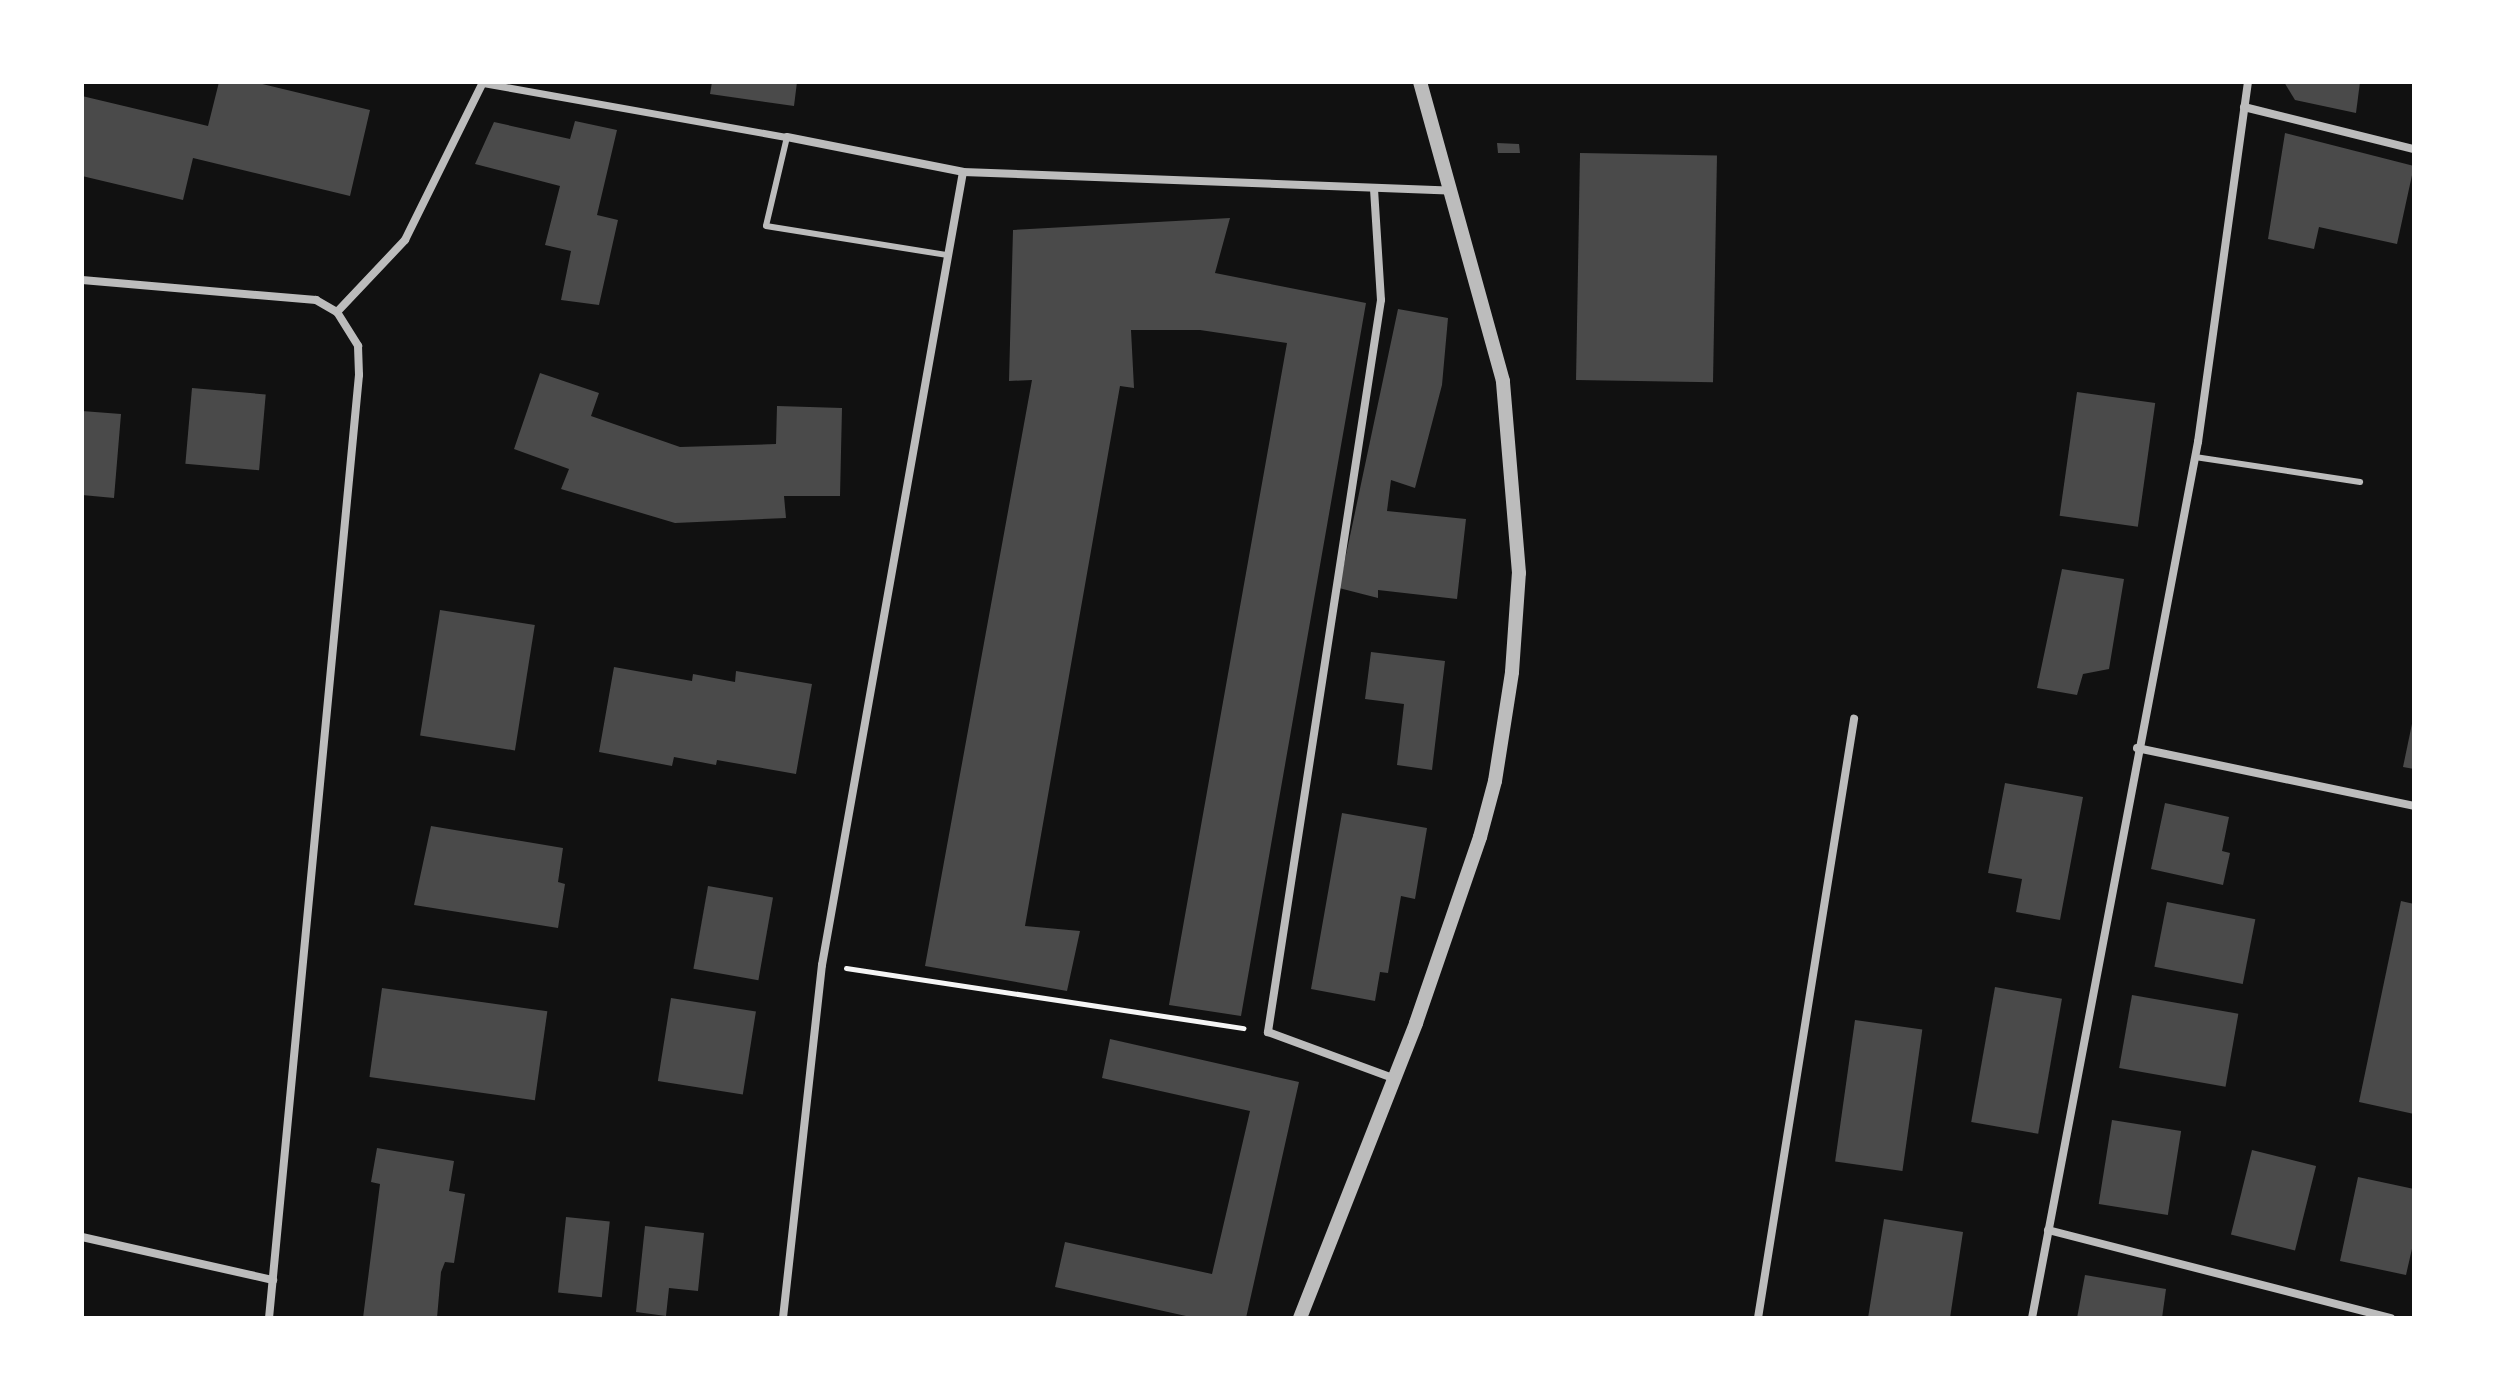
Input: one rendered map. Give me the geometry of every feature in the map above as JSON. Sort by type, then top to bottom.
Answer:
[{"type":"street","points":[[1300,1318],[1439,958],[1495,781],[1516,621],[1514,476],[1503,381],[1489,317],[1448,191],[1420,82]]},
{"type":"street","points":[[2032,1318],[2137,748],[2195,457],[2248,82]]},
{"type":"street","points":[[337,312],[386,266],[405,240],[483,83],[963,172],[1448,191]]},
{"type":"street","points":[[2244,107],[2414,149]]},
{"type":"street","points":[[783,1318],[822,965],[963,172]]},
{"type":"street","points":[[1374,189],[1381,300],[1268,1032],[1393,1078]]},
{"type":"street","points":[[82,280],[316,300],[337,312],[358,346],[359,375],[269,1318]]},
{"type":"street","points":[[1758,1318],[1854,719]]},
{"type":"street","points":[[2137,748],[2414,806]]},
{"type":"street","points":[[2048,1230],[2391,1318]]},
{"type":"street","points":[[82,1237],[273,1280]]},
{"type":"lane","points":[[787,137],[766,226],[948,255]]},
{"type":"lane","points":[[2195,457],[2360,482]]},
{"type":"path","points":[[822,965],[1268,1032]]},
{"type":"building","points":[[219,82],[254,82],[370,110],[350,196],[193,158],[183,200],[82,176],[82,96],[208,126]]},
{"type":"building","points":[[712,82],[797,82],[794,106],[710,94]]},
{"type":"building","points":[[2284,82],[2360,82],[2356,113],[2295,100]]},
{"type":"building","points":[[575,121],[617,130],[597,215],[618,220],[599,305],[561,300],[571,251],[545,245],[560,186],[475,164],[494,122],[570,139]]},
{"type":"building","points":[[2285,133],[2414,166],[2397,244],[2319,227],[2314,249],[2268,239]]},
{"type":"building","points":[[1497,143],[1519,144],[1520,153],[1498,153]]},
{"type":"building","points":[[1580,153],[1717,155],[1713,382],[1576,380]]},
{"type":"building","points":[[1230,218],[1215,273],[1366,303],[1241,1016],[1169,1005],[1287,343],[1200,330],[1131,330],[1134,388],[1120,386],[1025,926],[1080,931],[1067,991],[925,966],[1032,380],[1009,381],[1013,230]]},
{"type":"building","points":[[1398,309],[1448,318],[1442,385],[1415,488],[1391,480],[1387,511],[1466,519],[1457,599],[1378,590],[1378,598],[1339,588]]},
{"type":"building","points":[[540,373],[599,393],[591,416],[680,447],[776,444],[777,406],[842,408],[840,496],[784,496],[786,518],[675,523],[561,489],[569,469],[514,449]]},
{"type":"building","points":[[192,388],[266,394],[259,470],[185,464]]},
{"type":"building","points":[[2077,392],[2155,403],[2138,527],[2060,516]]},
{"type":"building","points":[[82,411],[121,414],[114,498],[82,495]]},
{"type":"building","points":[[2062,569],[2124,579],[2109,669],[2083,674],[2077,695],[2037,688]]},
{"type":"building","points":[[440,610],[535,625],[515,750],[420,735]]},
{"type":"building","points":[[1371,652],[1445,661],[1432,770],[1397,765],[1404,704],[1365,699]]},
{"type":"building","points":[[614,667],[692,681],[693,674],[735,682],[736,671],[812,684],[796,774],[717,760],[716,765],[674,757],[672,766],[599,752]]},
{"type":"building","points":[[2414,719],[2414,769],[2403,767]]},
{"type":"building","points":[[2005,783],[2083,797],[2060,920],[2016,912],[2022,879],[1988,873]]},
{"type":"building","points":[[2165,803],[2229,817],[2222,851],[2230,853],[2223,885],[2151,869]]},
{"type":"building","points":[[1342,813],[1427,828],[1415,899],[1401,896],[1388,973],[1380,972],[1375,1001],[1311,989]]},
{"type":"building","points":[[431,826],[563,848],[558,882],[565,884],[558,928],[414,905]]},
{"type":"building","points":[[708,886],[773,897],[758,980],[693,969]]},
{"type":"building","points":[[2401,901],[2414,904],[2414,1114],[2359,1102]]},
{"type":"building","points":[[2167,902],[2255,919],[2243,984],[2154,967]]},
{"type":"building","points":[[1995,987],[2062,999],[2038,1134],[1971,1122]]},
{"type":"building","points":[[382,988],[547,1011],[535,1100],[369,1077]]},
{"type":"building","points":[[2132,995],[2238,1014],[2226,1087],[2119,1068]]},
{"type":"building","points":[[671,998],[756,1011],[743,1094],[658,1081]]},
{"type":"building","points":[[1855,1020],[1922,1029],[1902,1171],[1835,1162]]},
{"type":"building","points":[[1110,1039],[1299,1082],[1246,1318],[1195,1318],[1055,1287],[1065,1242],[1212,1274],[1250,1111],[1102,1078]]},
{"type":"building","points":[[2112,1120],[2181,1131],[2168,1215],[2099,1204]]},
{"type":"building","points":[[377,1148],[454,1161],[449,1191],[465,1194],[454,1263],[445,1262],[441,1272],[437,1318],[363,1318],[380,1184],[371,1182]]},
{"type":"building","points":[[2252,1150],[2316,1166],[2295,1250],[2231,1234]]},
{"type":"building","points":[[2358,1177],[2414,1189],[2414,1240],[2406,1275],[2340,1261]]},
{"type":"building","points":[[566,1217],[610,1222],[602,1297],[558,1293]]},
{"type":"building","points":[[1884,1219],[1963,1232],[1950,1318],[1868,1318]]},
{"type":"building","points":[[645,1226],[704,1233],[698,1291],[669,1288],[666,1316],[636,1312]]},
{"type":"building","points":[[2085,1275],[2166,1289],[2162,1318],[2077,1318]]}]
